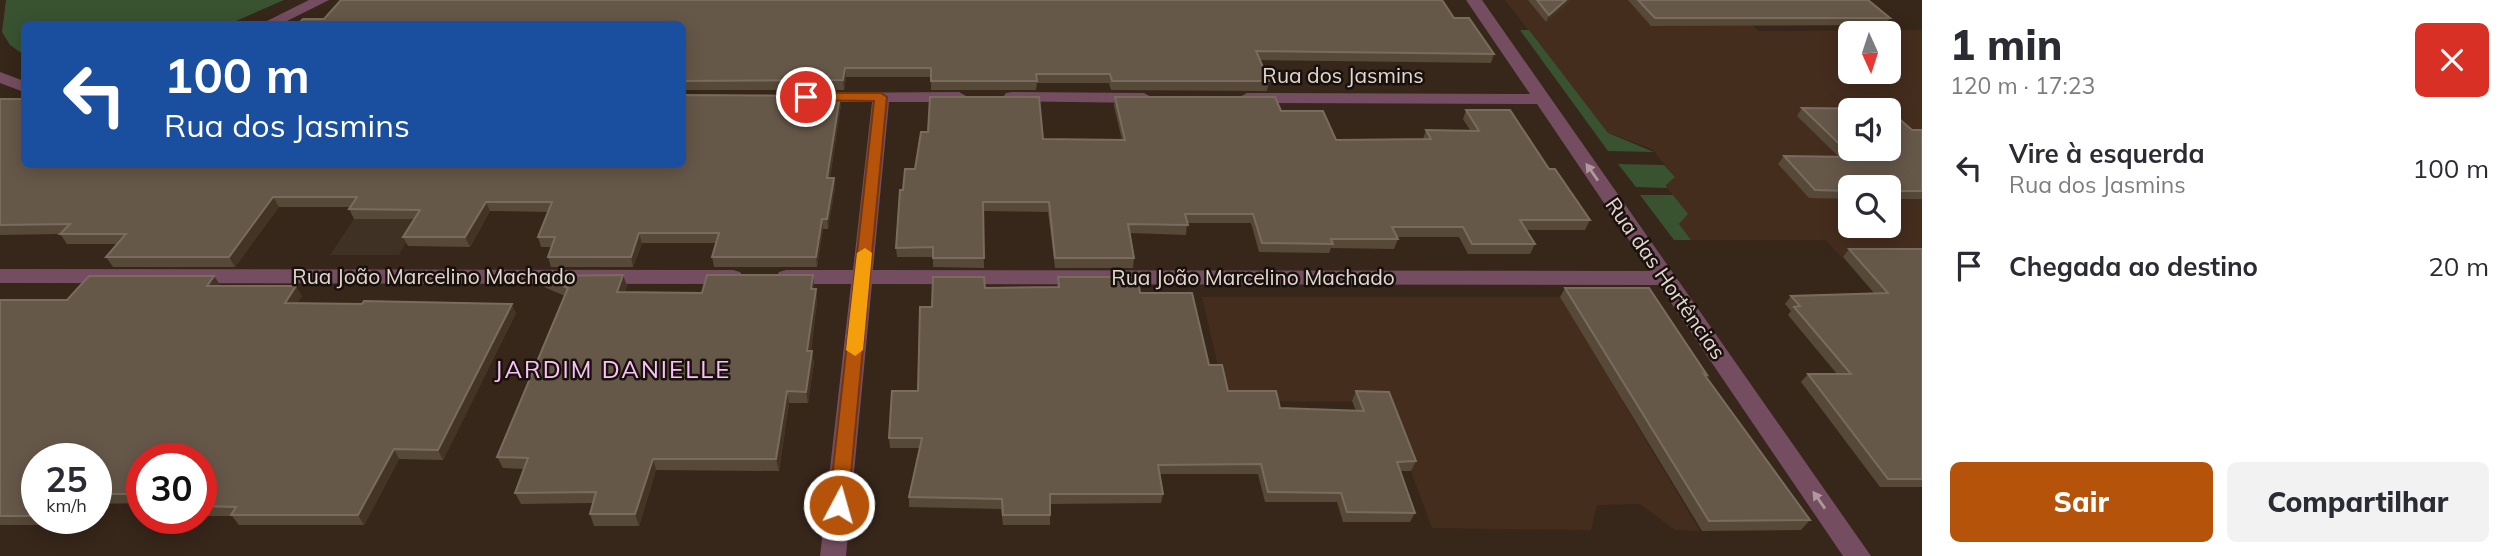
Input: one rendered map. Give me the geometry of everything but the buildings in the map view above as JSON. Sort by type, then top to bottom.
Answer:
[{"type":"street","points":[[276,21],[321,0]]},
{"type":"street","name":"Rua das Hortências","points":[[1474,0],[1858,556]]},
{"type":"street","points":[[0,77],[21,88]]},
{"type":"street","points":[[0,92],[21,90]]},
{"type":"street","points":[[801,97],[1156,98]]},
{"type":"street","points":[[833,556],[881,97]]},
{"type":"street","name":"Rua dos Jasmins","points":[[1225,98],[1542,99]]},
{"type":"street","name":"Rua João Marcelino Machado","points":[[0,276],[1666,278]]},
{"type":"shaded area","points":[[1505,0],[1723,0],[1759,31],[1838,31],[1838,84],[1901,84],[1901,30],[1922,30],[1922,257],[1841,257],[1825,240],[1691,240],[1679,224],[1687,213],[1665,185],[1675,177],[1652,149],[1608,133]]},
{"type":"shaded area","points":[[382,177],[444,177],[399,255],[330,255]]},
{"type":"shaded area","points":[[1202,297],[1646,297],[1623,402],[1700,531],[1675,530],[1640,504],[1597,505],[1591,530],[1432,528],[1385,402],[1226,401]]},
{"type":"green space","points":[[6,0],[284,0],[236,21],[21,21],[21,53],[10,45],[2,32]]},
{"type":"green space","points":[[1520,30],[1529,30],[1608,133],[1654,152],[1608,151]]},
{"type":"green space","points":[[1618,164],[1664,165],[1675,177],[1666,185],[1667,188],[1636,187]]},
{"type":"green space","points":[[1640,195],[1673,195],[1688,214],[1679,224],[1691,240],[1674,240]]},
{"type":"slow traffic","points":[[855,350],[865,253]]},
{"type":"district","name":"JARDIM DANIELLE","points":[[613,369]]},
{"type":"route","points":[[806,97],[881,97],[839,505]]}]
